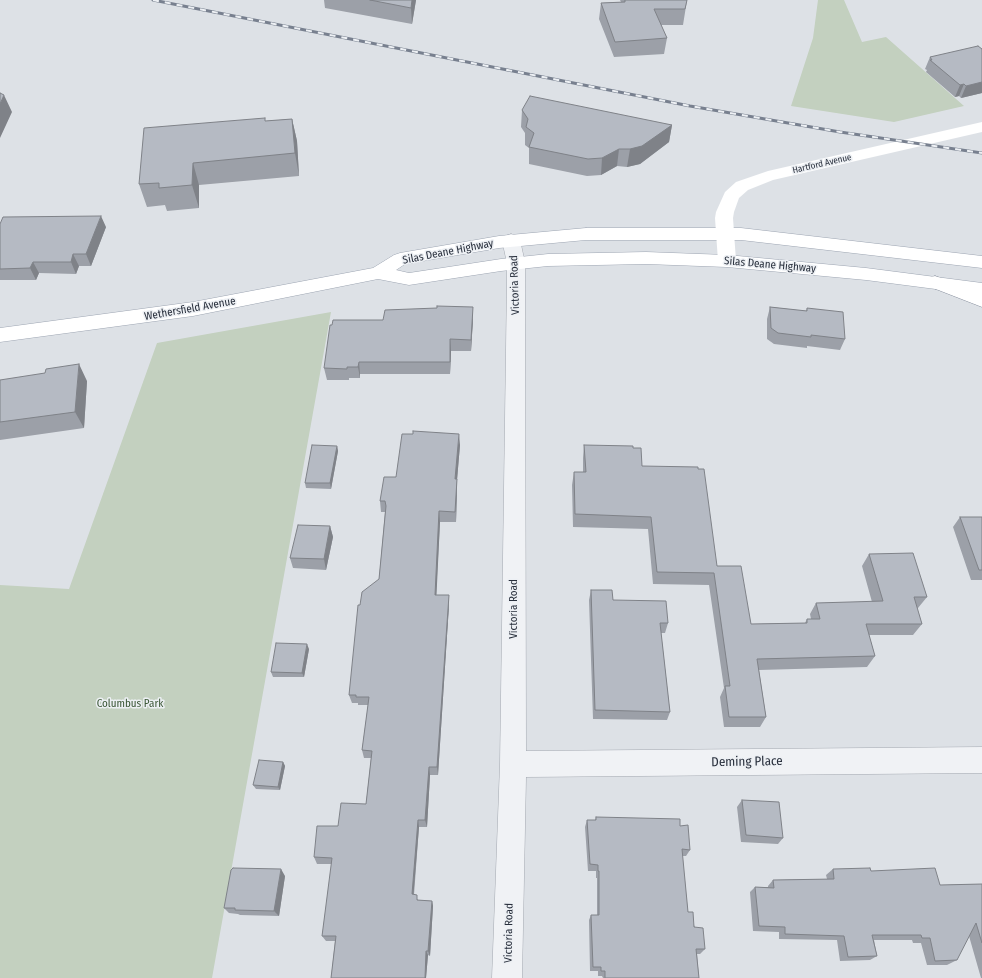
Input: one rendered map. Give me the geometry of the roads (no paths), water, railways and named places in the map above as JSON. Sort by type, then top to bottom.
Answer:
[{"type":"main road","name":"Hartford Avenue","points":[[727,261],[724,233],[725,212],[731,196],[742,186],[758,179],[982,127]]},
{"type":"main road","name":"Silas Deane Highway","points":[[378,274],[400,259],[512,240],[582,234],[724,233],[761,235],[982,262]]},
{"type":"main road","points":[[892,251],[894,277]]},
{"type":"main road","name":"Silas Deane Highway","points":[[378,274],[409,279],[516,263],[548,260],[683,258],[894,277],[982,288]]},
{"type":"main road","name":"Wethersfield Avenue","points":[[0,335],[180,311],[378,274]]},
{"type":"main road","points":[[935,282],[982,300]]},
{"type":"street","name":"Victoria Road","points":[[507,978],[513,764],[516,263],[512,240]]},
{"type":"street","name":"Deming Place","points":[[513,764],[982,760]]},
{"type":"railway","points":[[153,0],[690,106],[840,132],[982,153]]},
{"type":"park label","name":"Columbus Park","points":[[130,704]]}]
